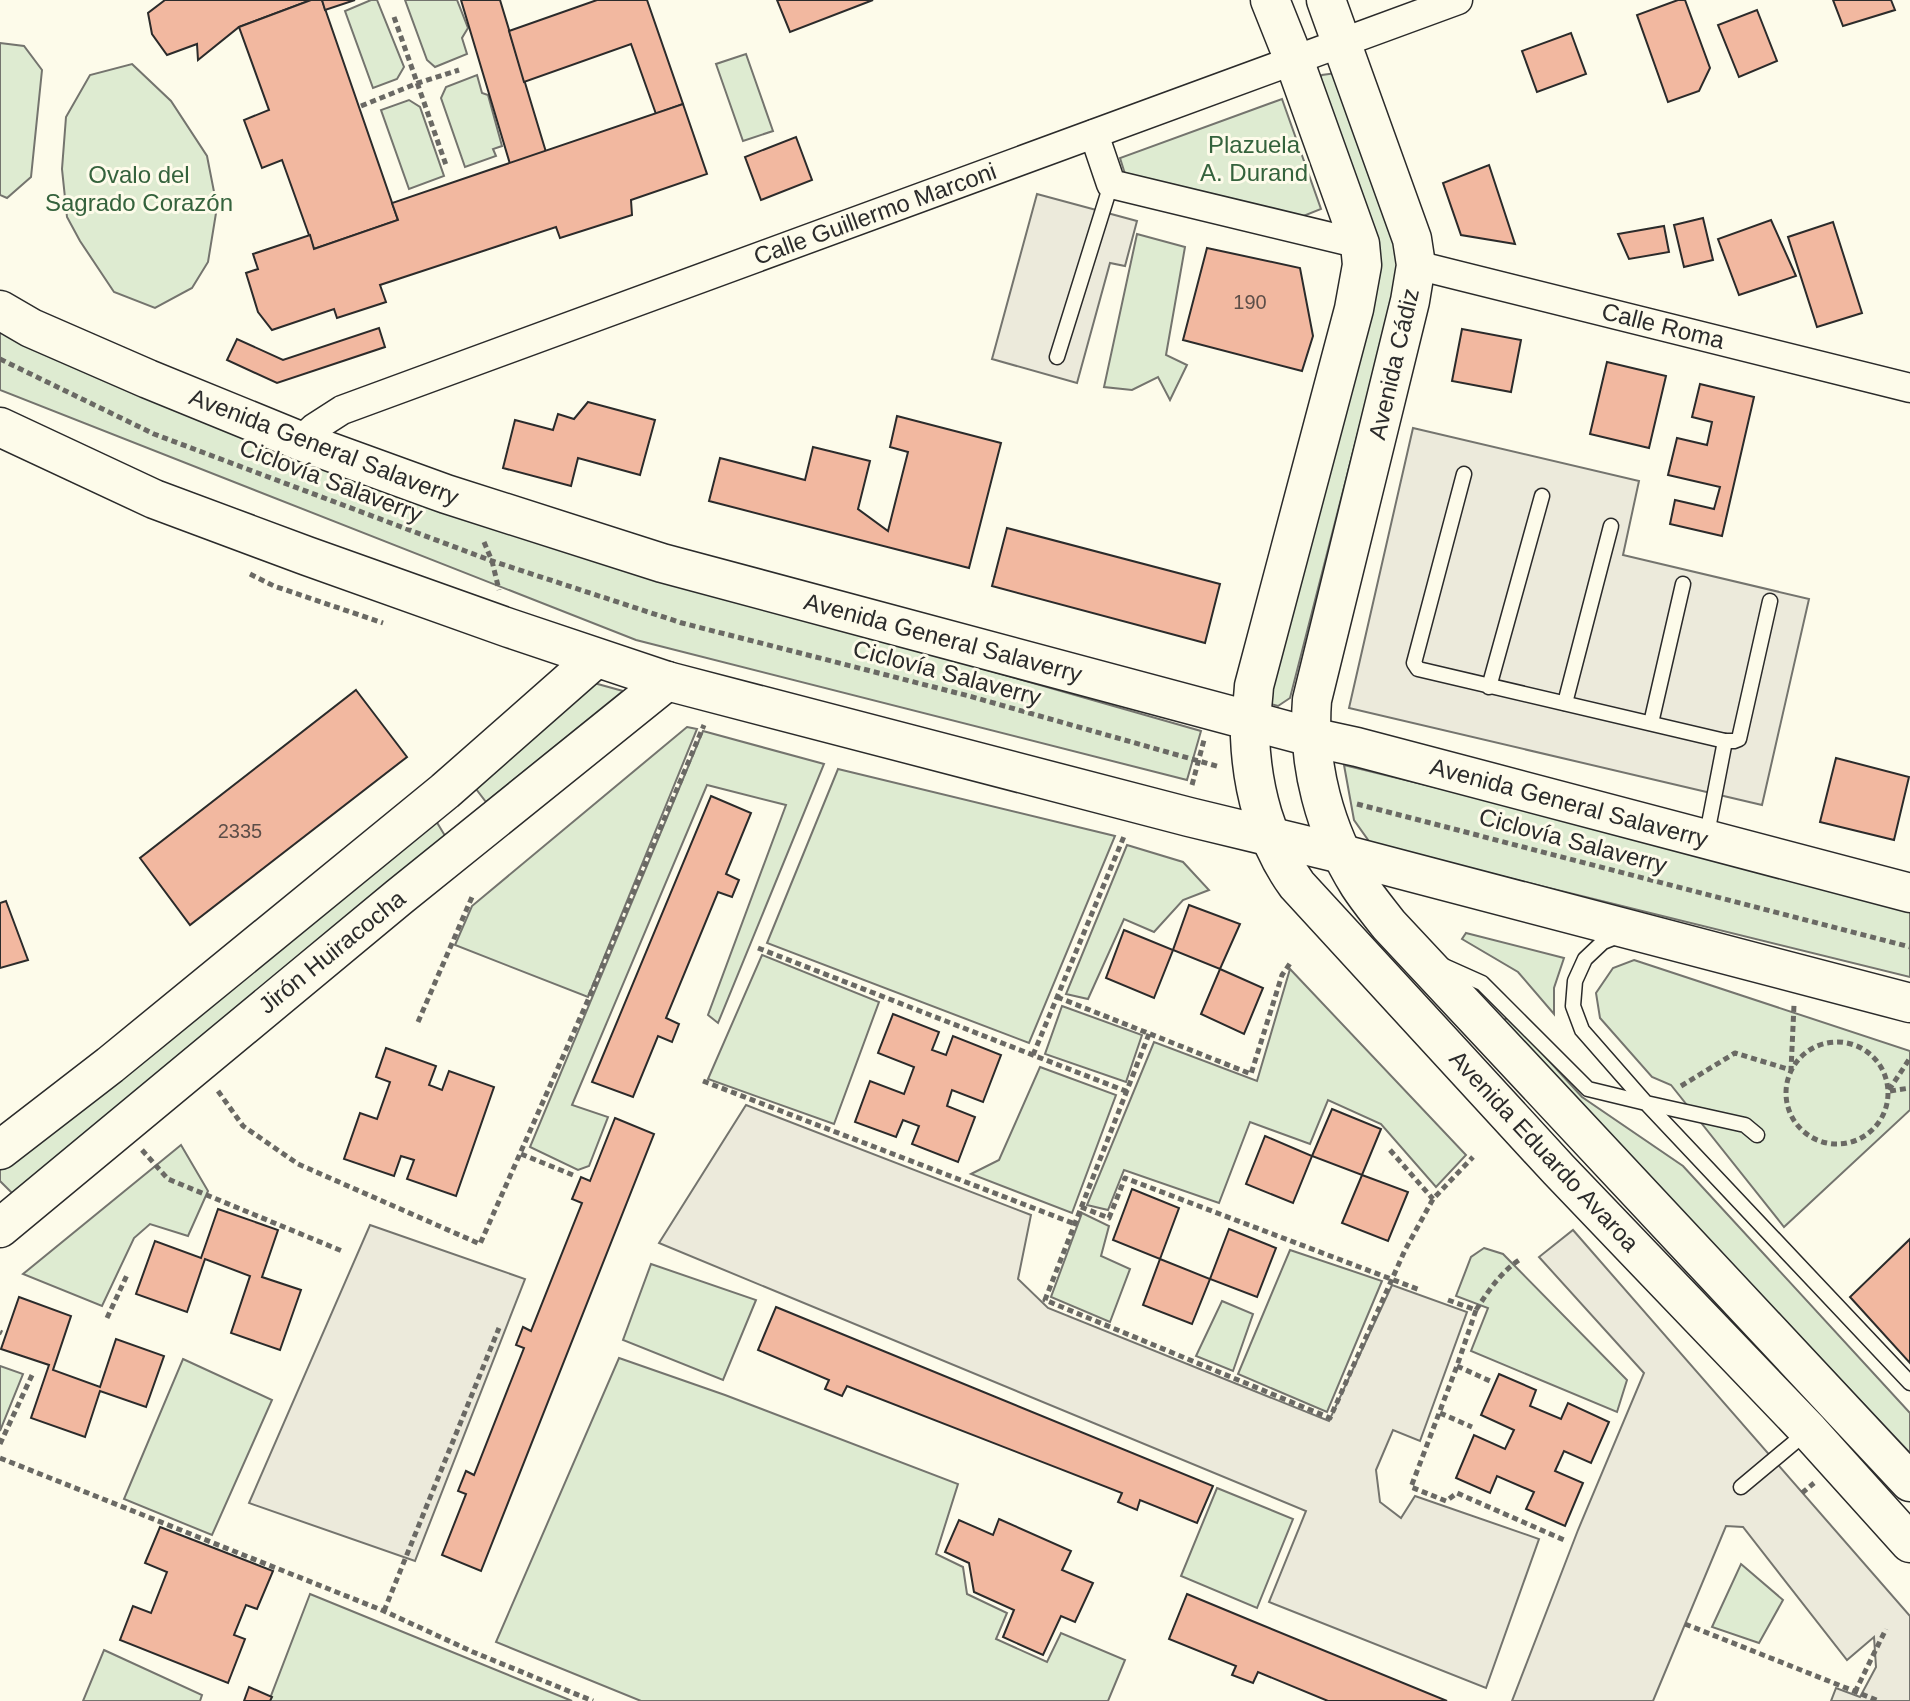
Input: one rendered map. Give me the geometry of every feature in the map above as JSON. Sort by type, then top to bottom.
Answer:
[{"type":"main road","points":[[1251,721],[1257,671],[1358,291],[1362,265],[1360,244],[1270,0]]},
{"type":"main road","name":"Avenida Cádiz","points":[[1311,737],[1315,684],[1409,309],[1416,265],[1412,239],[1326,0]]},
{"type":"main road","name":"Avenida General Salaverry","points":[[0,310],[31,328],[300,441],[467,500],[662,563],[1910,893]]},
{"type":"main road","points":[[0,427],[154,499],[509,628],[667,681],[1910,1003]]},
{"type":"main road","points":[[0,1150],[110,1065],[445,791],[596,658]]},
{"type":"main road","name":"Jirón Huiracocha","points":[[0,1228],[667,681]]},
{"type":"main road","name":"Avenida Eduardo Avaroa","points":[[1251,721],[1250,735],[1259,799],[1270,836],[1283,865],[1297,885],[1559,1170],[1809,1431],[1910,1543]]},
{"type":"main road","name":"Avenida Eduardo Avaroa","points":[[1311,737],[1321,795],[1342,854],[1361,888],[1389,925],[1910,1482]]},
{"type":"main road","points":[[445,791],[477,834]]},
{"type":"main road","points":[[1559,1170],[1592,1141]]},
{"type":"street","name":"Calle Guillermo Marconi","points":[[300,441],[328,418],[358,404],[1458,0]]},
{"type":"street","points":[[1094,134],[1111,184],[1360,244]]},
{"type":"street","name":"Calle Roma","points":[[1416,265],[1910,388]]},
{"type":"lane","points":[[1057,357],[1111,184]]},
{"type":"lane","points":[[1464,474],[1414,663],[1418,669],[1734,741],[1739,739],[1770,601]]},
{"type":"lane","points":[[1489,687],[1542,496]]},
{"type":"lane","points":[[1565,703],[1611,526]]},
{"type":"lane","points":[[1651,723],[1683,584]]},
{"type":"lane","points":[[1706,839],[1725,741]]},
{"type":"lane","points":[[1633,931],[1603,942],[1585,959],[1575,981],[1573,1006],[1582,1030],[1646,1103],[1910,1383]]},
{"type":"lane","points":[[1415,953],[1482,983],[1588,1089],[1745,1125],[1757,1135]]},
{"type":"lane","points":[[1741,1487],[1809,1431]]},
{"type":"path","points":[[394,17],[446,165]]},
{"type":"path","points":[[361,106],[459,70]]},
{"type":"path","name":"Ciclovía Salaverry","points":[[0,359],[154,434],[492,561],[682,623],[969,696],[1255,778]]},
{"type":"path","points":[[467,500],[492,561],[509,628]]},
{"type":"path","points":[[213,1084],[243,1126],[298,1164],[480,1244],[588,1000],[704,724]]},
{"type":"path","points":[[1189,797],[1207,731]]},
{"type":"path","name":"Ciclovía Salaverry","points":[[1321,795],[1910,947]]},
{"type":"path","points":[[1033,1055],[1125,833]]},
{"type":"path","points":[[418,1022],[472,897]]},
{"type":"path","points":[[758,948],[1128,1092]]},
{"type":"path","points":[[1057,997],[1251,1074],[1282,975],[1291,962]]},
{"type":"path","points":[[1791,1070],[1796,974]]},
{"type":"path","points":[[1149,1034],[1045,1300],[1330,1418],[1390,1280],[1433,1199],[1473,1157]]},
{"type":"path","points":[[1830,1042],[1848,1042],[1863,1048],[1876,1059],[1885,1074],[1889,1091],[1887,1107],[1880,1123],[1868,1135],[1852,1143],[1835,1145],[1819,1142],[1804,1133],[1793,1120],[1785,1087],[1800,1056],[1830,1042]]},
{"type":"path","points":[[1681,1086],[1735,1053],[1791,1070]]},
{"type":"path","points":[[1889,1091],[1910,1058]]},
{"type":"path","points":[[703,1081],[1075,1224]]},
{"type":"path","points":[[1889,1091],[1910,1088]]},
{"type":"path","points":[[123,1126],[168,1179],[342,1251]]},
{"type":"path","points":[[1390,1150],[1433,1199]]},
{"type":"path","points":[[521,1154],[573,1175]]},
{"type":"path","points":[[1081,1207],[1109,1218],[1125,1178],[1420,1290]]},
{"type":"path","points":[[1519,1260],[1492,1285],[1476,1310],[1411,1487],[1446,1501],[1457,1493],[1564,1540]]},
{"type":"path","points":[[107,1318],[128,1273]]},
{"type":"path","points":[[1448,1300],[1476,1310]]},
{"type":"path","points":[[384,1611],[499,1328]]},
{"type":"path","points":[[1457,1366],[1490,1381]]},
{"type":"path","points":[[0,1444],[33,1373]]},
{"type":"path","points":[[1440,1413],[1472,1427]]},
{"type":"path","points":[[0,1458],[384,1611],[473,1652],[593,1701]]},
{"type":"path","points":[[1685,1624],[1879,1701]]},
{"type":"path","points":[[1855,1692],[1886,1629]]},
{"type":"green space","points":[[377,0],[404,67],[397,79],[373,88],[345,11]]},
{"type":"green space","points":[[405,0],[457,0],[468,28],[462,38],[467,54],[435,67],[427,60]]},
{"type":"green space","points":[[0,43],[24,46],[42,70],[31,177],[7,198],[0,195]]},
{"type":"green space","points":[[746,54],[773,131],[743,141],[716,64]]},
{"type":"green space","name":"Ovalo del Sagrado Corazón","points":[[132,64],[171,101],[207,156],[217,207],[208,262],[192,288],[155,308],[114,292],[67,217],[62,169],[66,117],[90,75]]},
{"type":"green space","points":[[1336,73],[1394,237],[1398,264],[1394,292],[1290,698],[1278,706],[1267,703],[1375,291],[1316,83],[1322,75]]},
{"type":"green space","points":[[477,75],[482,93],[488,95],[502,146],[493,149],[496,156],[465,167],[441,98],[446,87]]},
{"type":"green space","name":"Plazuela A. Durand","points":[[1282,99],[1321,209],[1301,217],[1125,174],[1120,158]]},
{"type":"green space","points":[[409,100],[420,107],[444,176],[409,189],[381,110]]},
{"type":"green space","points":[[1137,234],[1185,247],[1166,355],[1187,365],[1170,400],[1158,377],[1132,390],[1104,387]]},
{"type":"green space","points":[[0,324],[654,575],[1201,731],[1187,780],[636,640],[0,390]]},
{"type":"green space","points":[[594,683],[623,691],[486,802],[470,781]]},
{"type":"green space","points":[[687,727],[697,729],[588,997],[455,945],[472,906]]},
{"type":"green space","points":[[703,731],[824,764],[718,1023],[708,1015],[786,805],[707,785],[572,1105],[608,1117],[589,1166],[578,1170],[530,1147]]},
{"type":"green space","points":[[1344,765],[1910,903],[1910,977],[1371,844],[1354,820]]},
{"type":"green space","points":[[838,769],[1115,836],[1029,1043],[767,943]]},
{"type":"green space","points":[[433,816],[447,839],[15,1196],[0,1181],[0,1170]]},
{"type":"green space","points":[[1127,845],[1183,862],[1209,890],[1183,900],[1154,932],[1124,919],[1088,999],[1066,994]]},
{"type":"green space","points":[[1466,933],[1564,958],[1554,988],[1554,1014],[1518,972],[1462,939]]},
{"type":"green space","points":[[762,955],[879,1002],[834,1124],[708,1079]]},
{"type":"green space","points":[[1634,960],[1910,1051],[1910,1110],[1784,1227],[1671,1085],[1652,1077],[1600,1018],[1596,993],[1613,968]]},
{"type":"green space","points":[[1290,969],[1466,1155],[1436,1187],[1381,1124],[1328,1100],[1310,1144],[1250,1122],[1219,1203],[1124,1170],[1108,1210],[1087,1205],[1154,1042],[1257,1081]]},
{"type":"green space","points":[[1062,1006],[1142,1035],[1126,1082],[1045,1054]]},
{"type":"green space","points":[[1509,1017],[1582,1097],[1683,1166],[1910,1413],[1910,1453],[1502,1021]]},
{"type":"green space","points":[[1040,1067],[1116,1095],[1072,1213],[971,1174],[999,1160]]},
{"type":"green space","points":[[181,1145],[208,1191],[188,1236],[150,1224],[134,1238],[102,1306],[23,1274]]},
{"type":"green space","points":[[1082,1213],[1109,1226],[1101,1256],[1130,1269],[1110,1322],[1051,1297]]},
{"type":"green space","points":[[1484,1248],[1503,1254],[1627,1380],[1617,1412],[1471,1351],[1488,1308],[1456,1296],[1471,1257]]},
{"type":"green space","points":[[1290,1250],[1382,1281],[1327,1412],[1238,1374]]},
{"type":"green space","points":[[651,1264],[756,1300],[723,1380],[623,1340]]},
{"type":"green space","points":[[1222,1301],[1253,1314],[1233,1371],[1196,1356]]},
{"type":"green space","points":[[619,1358],[958,1484],[936,1554],[963,1567],[967,1594],[1007,1613],[996,1639],[1047,1662],[1061,1633],[1125,1660],[1108,1701],[641,1701],[496,1642]]},
{"type":"green space","points":[[183,1359],[272,1400],[212,1535],[124,1499]]},
{"type":"green space","points":[[0,1366],[23,1374],[0,1431]]},
{"type":"green space","points":[[1217,1488],[1293,1519],[1257,1608],[1181,1576]]},
{"type":"green space","points":[[1741,1564],[1783,1600],[1759,1643],[1712,1627]]},
{"type":"green space","points":[[310,1594],[572,1701],[269,1701]]},
{"type":"green space","points":[[104,1650],[202,1695],[200,1701],[83,1701]]},
{"type":"shaded area","points":[[1037,194],[1137,221],[1125,266],[1110,263],[1077,383],[992,359]]},
{"type":"shaded area","points":[[1413,428],[1639,481],[1623,555],[1809,599],[1762,805],[1349,708]]},
{"type":"shaded area","points":[[746,1105],[1031,1215],[1018,1279],[1048,1308],[1329,1421],[1392,1285],[1467,1312],[1420,1441],[1393,1430],[1376,1470],[1380,1502],[1401,1518],[1415,1496],[1539,1539],[1486,1688],[1269,1602],[1306,1511],[659,1243]]},
{"type":"shaded area","points":[[370,1225],[525,1279],[415,1561],[249,1503]]},
{"type":"shaded area","points":[[1573,1230],[1910,1616],[1910,1701],[1831,1701],[1836,1688],[1860,1697],[1876,1667],[1874,1637],[1847,1660],[1743,1527],[1726,1526],[1653,1701],[1512,1701],[1578,1530],[1644,1373],[1539,1257]]},
{"type":"building","points":[[165,0],[311,0],[239,27],[198,60],[197,44],[167,55],[152,34],[148,13]]},
{"type":"building","points":[[311,0],[322,0],[398,220],[314,249],[282,160],[262,168],[244,120],[269,110],[239,27]]},
{"type":"building","points":[[322,0],[355,0],[325,10]]},
{"type":"building","points":[[461,0],[500,0],[546,152],[510,164]]},
{"type":"building","points":[[597,0],[647,0],[683,104],[656,114],[631,44],[524,82],[509,31]]},
{"type":"building","points":[[777,0],[873,0],[790,32]]},
{"type":"building","points":[[1685,0],[1710,68],[1699,91],[1668,102],[1637,15]]},
{"type":"building","points":[[1833,0],[1891,0],[1895,10],[1843,26]]},
{"type":"building","points":[[1757,10],[1777,61],[1739,77],[1718,25]]},
{"type":"building","points":[[1571,33],[1586,74],[1537,92],[1522,51]]},
{"type":"building","points":[[683,104],[707,174],[631,200],[632,215],[560,238],[556,227],[380,285],[386,302],[337,318],[334,309],[272,330],[258,312],[246,273],[258,269],[253,254],[310,235],[314,249],[398,220],[392,203]]},
{"type":"building","points":[[796,137],[812,180],[761,200],[745,157]]},
{"type":"building","points":[[1489,165],[1515,244],[1461,235],[1443,183]]},
{"type":"building","points":[[1703,218],[1713,260],[1684,267],[1674,225]]},
{"type":"building","points":[[1771,220],[1796,276],[1739,295],[1718,239]]},
{"type":"building","points":[[1833,222],[1862,313],[1817,327],[1788,237]]},
{"type":"building","points":[[1664,226],[1669,252],[1629,259],[1618,234]]},
{"type":"building","points":[[1207,248],[1300,268],[1313,336],[1302,371],[1183,340]]},
{"type":"building","points":[[379,328],[385,347],[277,383],[227,360],[237,339],[283,360]]},
{"type":"building","points":[[1462,329],[1521,340],[1511,392],[1452,381]]},
{"type":"building","points":[[1607,362],[1666,376],[1649,448],[1590,434]]},
{"type":"building","points":[[1700,384],[1754,397],[1722,536],[1670,524],[1675,500],[1714,509],[1720,487],[1668,475],[1677,438],[1707,445],[1712,422],[1692,417]]},
{"type":"building","points":[[588,402],[655,420],[640,475],[578,458],[571,486],[503,468],[515,420],[553,430],[558,414],[574,419]]},
{"type":"building","points":[[897,416],[1001,443],[969,568],[709,501],[720,458],[805,480],[813,447],[870,461],[858,509],[888,531],[908,452],[890,447]]},
{"type":"building","points":[[1007,528],[1220,584],[1205,643],[992,586]]},
{"type":"building","points":[[356,690],[407,757],[190,925],[140,858]]},
{"type":"building","points":[[1836,758],[1909,777],[1894,840],[1820,822]]},
{"type":"building","points":[[711,796],[751,813],[726,874],[739,880],[732,897],[718,892],[666,1018],[679,1024],[672,1042],[658,1036],[633,1097],[592,1082]]},
{"type":"building","points":[[6,901],[28,960],[0,968],[0,903]]},
{"type":"building","points":[[1189,905],[1240,924],[1220,969],[1173,950]]},
{"type":"building","points":[[1124,930],[1173,950],[1154,998],[1106,978]]},
{"type":"building","points":[[1220,969],[1263,988],[1244,1034],[1201,1014]]},
{"type":"building","points":[[893,1014],[939,1032],[932,1050],[946,1055],[953,1036],[1001,1055],[983,1102],[952,1090],[947,1106],[975,1117],[958,1162],[912,1144],[919,1126],[903,1120],[896,1137],[855,1122],[870,1081],[904,1094],[914,1067],[878,1053]]},
{"type":"building","points":[[386,1048],[436,1066],[429,1085],[442,1090],[449,1071],[494,1087],[456,1196],[407,1179],[414,1160],[401,1156],[394,1176],[344,1159],[360,1113],[377,1119],[390,1082],[376,1077]]},
{"type":"building","points":[[1332,1109],[1381,1129],[1362,1175],[1312,1156]]},
{"type":"building","points":[[615,1118],[654,1134],[481,1571],[442,1555],[466,1494],[458,1491],[466,1471],[474,1475],[524,1348],[516,1345],[523,1327],[531,1331],[582,1203],[572,1199],[581,1177],[590,1181]]},
{"type":"building","points":[[1265,1136],[1312,1156],[1293,1203],[1246,1184]]},
{"type":"building","points":[[1362,1175],[1408,1192],[1388,1241],[1342,1223]]},
{"type":"building","points":[[1132,1189],[1179,1208],[1160,1259],[1113,1240]]},
{"type":"building","points":[[218,1209],[278,1230],[262,1277],[301,1290],[280,1350],[231,1333],[250,1276],[205,1259],[187,1312],[136,1294],[155,1241],[201,1258]]},
{"type":"building","points":[[1229,1229],[1276,1248],[1257,1297],[1210,1279]]},
{"type":"building","points":[[1910,1239],[1910,1363],[1850,1297]]},
{"type":"building","points":[[1160,1259],[1210,1279],[1192,1324],[1143,1305]]},
{"type":"building","points":[[19,1297],[71,1316],[53,1370],[100,1387],[116,1339],[164,1356],[146,1407],[100,1391],[85,1437],[31,1418],[49,1365],[1,1349]]},
{"type":"building","points":[[776,1307],[1213,1486],[1197,1523],[1140,1500],[1137,1510],[1118,1502],[1122,1493],[847,1386],[842,1396],[825,1389],[829,1380],[758,1350]]},
{"type":"building","points":[[1499,1374],[1536,1390],[1530,1406],[1561,1419],[1568,1403],[1609,1422],[1591,1463],[1564,1451],[1555,1471],[1583,1483],[1565,1526],[1526,1509],[1534,1492],[1497,1476],[1490,1493],[1456,1478],[1474,1435],[1505,1449],[1514,1430],[1481,1415]]},
{"type":"building","points":[[999,1519],[1071,1551],[1062,1570],[1093,1583],[1075,1622],[1061,1616],[1043,1655],[1003,1637],[1014,1610],[974,1592],[969,1563],[945,1552],[959,1520],[993,1535]]},
{"type":"building","points":[[160,1527],[273,1571],[257,1609],[246,1605],[234,1635],[245,1639],[228,1683],[120,1640],[133,1606],[151,1613],[167,1572],[145,1563]]},
{"type":"building","points":[[1187,1594],[1447,1701],[1328,1701],[1258,1672],[1253,1683],[1232,1675],[1236,1666],[1169,1639]]},
{"type":"building","points":[[249,1687],[272,1697],[270,1701],[244,1701]]}]
